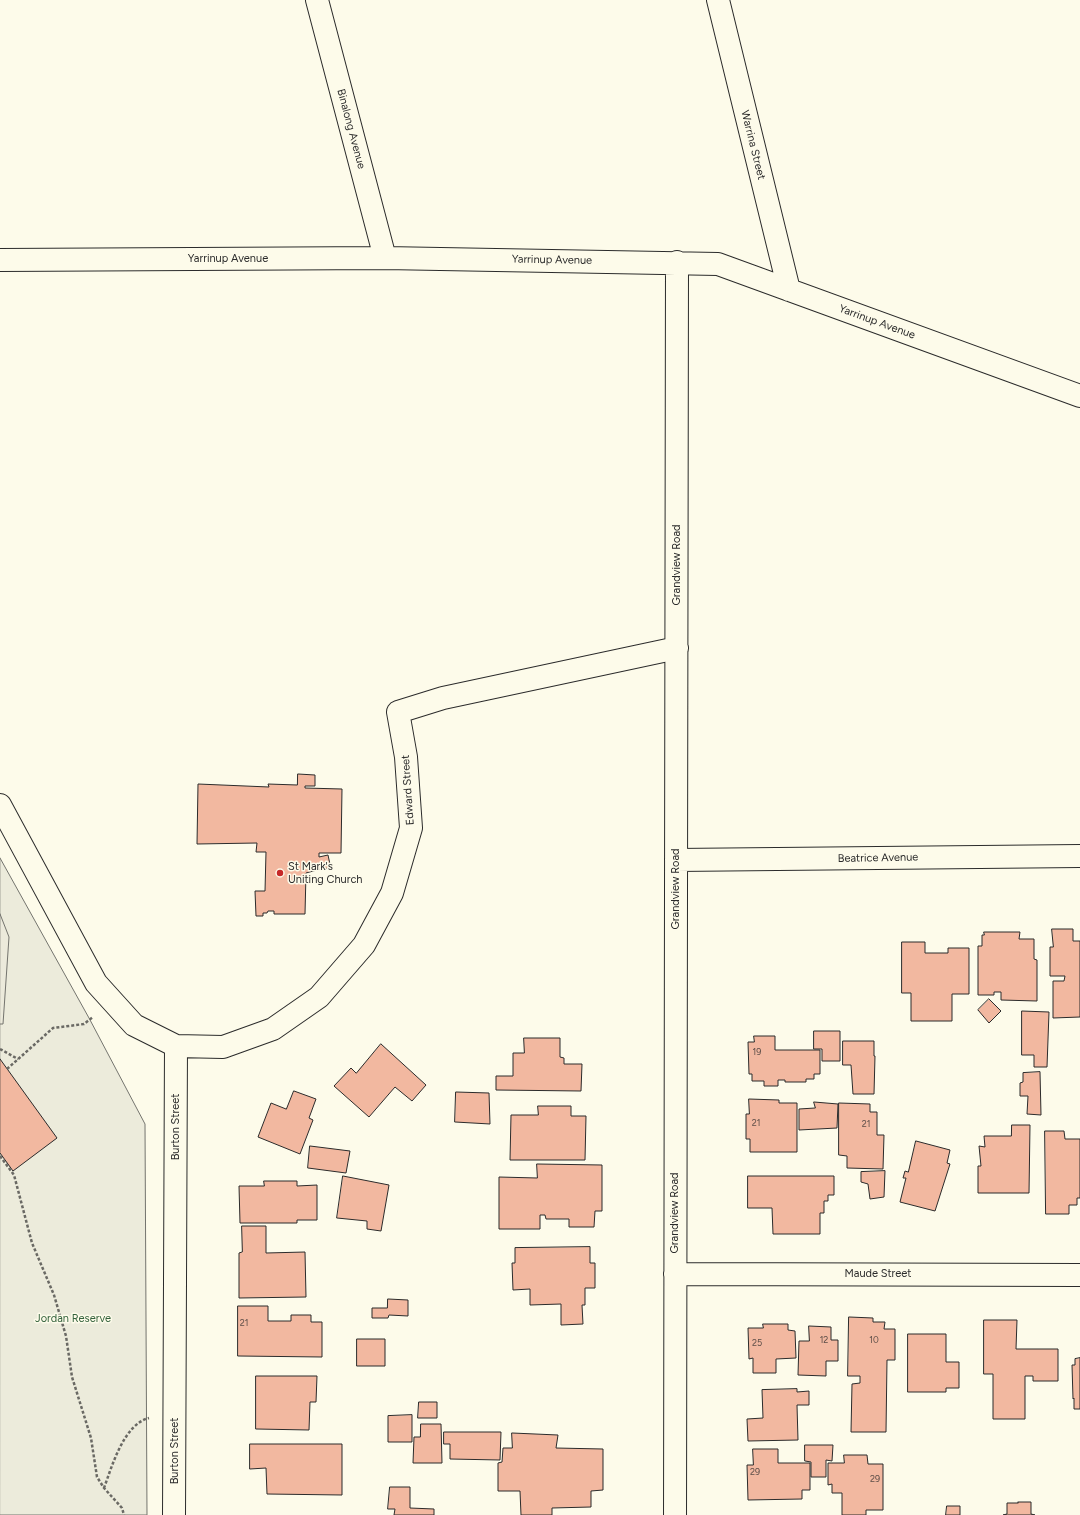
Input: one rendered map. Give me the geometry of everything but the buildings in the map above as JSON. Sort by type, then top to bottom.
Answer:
[{"type":"street","name":"Binalong Avenue","points":[[317,0],[385,258]]},
{"type":"street","name":"Warrina Street","points":[[718,0],[789,290]]},
{"type":"street","name":"Yarrinup Avenue","points":[[0,260],[385,258],[677,262],[718,264],[1080,396]]},
{"type":"street","name":"Grandview Road","points":[[675,1515],[677,262]]},
{"type":"street","name":"Edward Street","points":[[176,1046],[223,1047],[273,1029],[319,997],[364,945],[392,893],[411,828],[406,757],[398,712],[443,698],[676,648]]},
{"type":"street","points":[[0,805],[96,983],[134,1025],[176,1046]]},
{"type":"street","name":"Beatrice Avenue","points":[[676,860],[1080,856]]},
{"type":"street","name":"Burton Street","points":[[174,1515],[176,1046]]},
{"type":"street","name":"Maude Street","points":[[675,1274],[1080,1275]]},
{"type":"path","points":[[7,1069],[53,1028],[84,1024],[112,1001]]},
{"type":"path","points":[[0,1049],[18,1059]]},
{"type":"path","points":[[0,1156],[14,1175],[32,1243],[54,1295],[66,1336],[72,1377],[91,1438],[97,1477],[104,1488],[122,1508],[124,1515]]},
{"type":"path","points":[[104,1488],[124,1438],[141,1420],[175,1412]]},
{"type":"green space","name":"Jordan Reserve","points":[[0,858],[89,1018],[145,1124],[147,1515],[0,1515]]},
{"type":"shaded area","points":[[0,914],[9,937],[3,1024],[0,1024]]},
{"type":"place","name":"St Mark's Uniting Church","points":[[280,873]]}]
